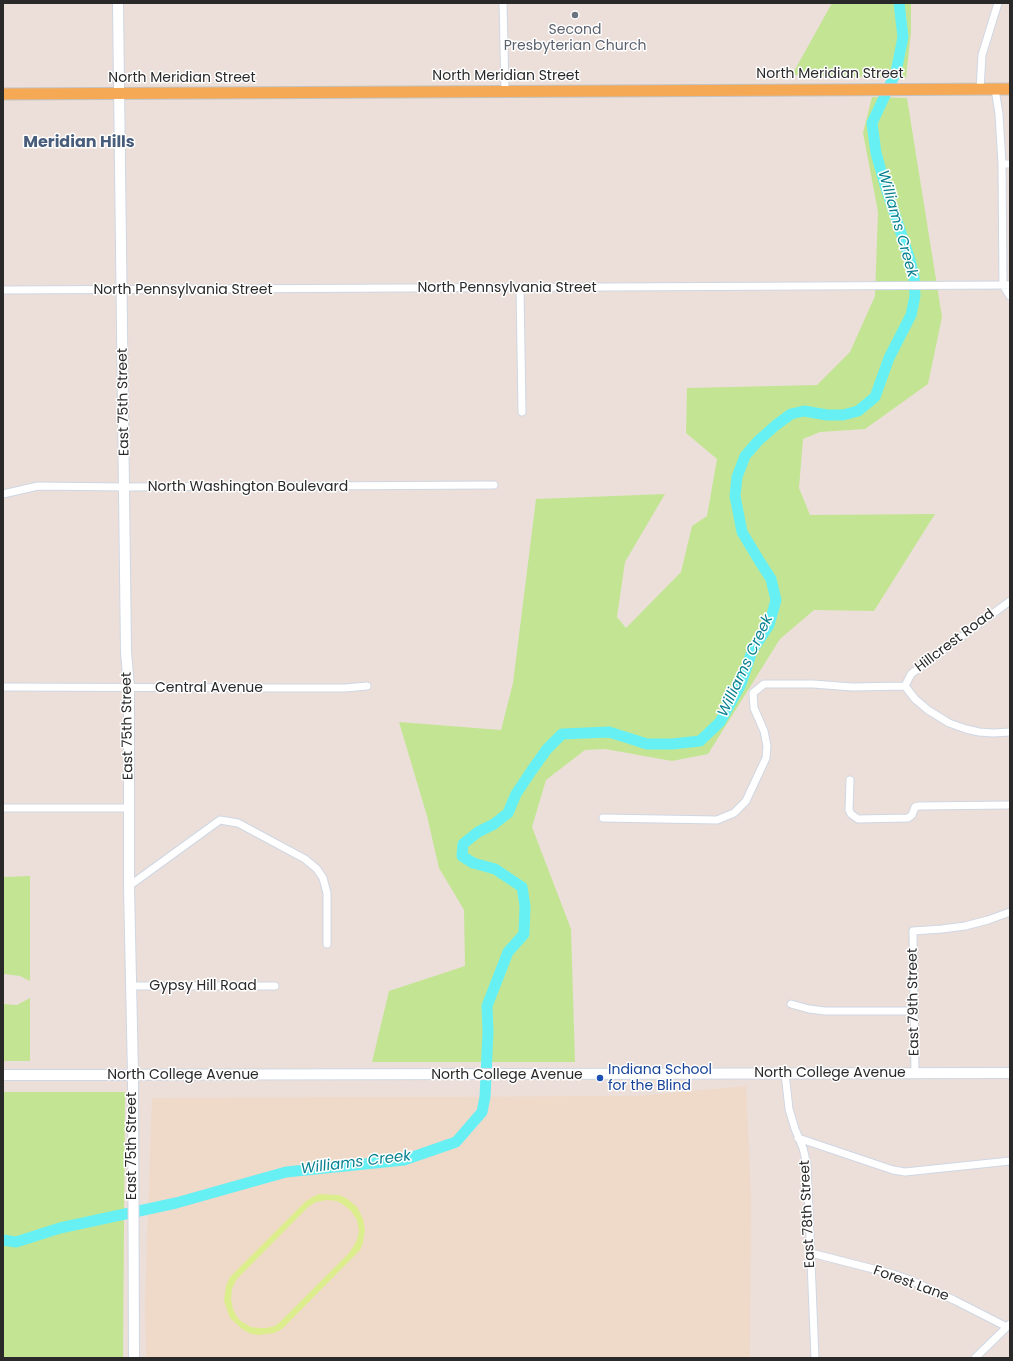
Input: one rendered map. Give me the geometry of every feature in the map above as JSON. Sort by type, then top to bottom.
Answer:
[{"type":"main road","name":"North Meridian Street","points":[[3,94],[1010,89]]},
{"type":"street","name":"East 75th Street","points":[[118,3],[126,652],[129,687],[129,886],[133,1075],[132,1261],[134,1358]]},
{"type":"street","points":[[503,3],[505,91]]},
{"type":"street","points":[[980,89],[982,54],[998,3]]},
{"type":"street","points":[[995,89],[999,114],[1007,285],[1010,296]]},
{"type":"street","points":[[1002,164],[1010,164]]},
{"type":"street","name":"North Pennsylvania Street","points":[[3,290],[1007,285]]},
{"type":"street","points":[[520,288],[522,412]]},
{"type":"street","name":"North Washington Boulevard","points":[[3,494],[38,486],[494,485]]},
{"type":"street","name":"Hillcrest Road","points":[[905,686],[911,674],[1010,601]]},
{"type":"street","points":[[603,818],[717,820],[734,813],[746,801],[766,758],[767,746],[764,731],[754,708],[753,693],[764,684],[813,684],[852,687],[905,686],[915,699],[928,710],[949,723],[979,732],[1010,732]]},
{"type":"street","name":"Central Avenue","points":[[3,687],[345,688],[367,686]]},
{"type":"street","points":[[850,780],[849,810],[851,814],[858,818],[908,818],[912,816],[915,807],[919,806],[1010,805]]},
{"type":"street","points":[[3,808],[129,808]]},
{"type":"street","points":[[129,886],[220,820],[238,823],[305,858],[317,869],[323,878],[327,893],[327,944]]},
{"type":"street","name":"East 79th Street","points":[[915,1073],[913,931],[959,927],[988,920],[1010,912]]},
{"type":"street","name":"Gypsy Hill Road","points":[[131,986],[275,986]]},
{"type":"street","points":[[791,1004],[809,1009],[825,1011],[914,1011]]},
{"type":"street","name":"East 78th Street","points":[[785,1073],[788,1109],[803,1148],[807,1165],[815,1358]]},
{"type":"street","name":"North College Avenue","points":[[3,1075],[1010,1073]]},
{"type":"street","points":[[798,1138],[893,1170],[905,1172],[1010,1161]]},
{"type":"street","name":"Forest Lane","points":[[811,1253],[910,1280],[1009,1325]]},
{"type":"street","points":[[975,1358],[982,1354],[1009,1325]]},
{"type":"shaded area","points":[[746,1086],[751,1197],[750,1358],[146,1358],[145,1303],[152,1098],[638,1096]]},
{"type":"green space","points":[[832,3],[911,3],[911,32],[906,78],[792,75]]},
{"type":"green space","points":[[872,97],[907,98],[942,317],[928,384],[865,429],[820,432],[803,439],[799,488],[810,515],[935,514],[874,611],[814,610],[780,639],[708,754],[672,761],[605,749],[585,750],[546,780],[532,827],[571,929],[575,1062],[372,1062],[389,991],[465,966],[464,910],[439,868],[427,816],[399,722],[501,730],[513,683],[536,499],[665,494],[625,562],[617,617],[626,628],[681,572],[692,526],[707,516],[717,459],[686,433],[687,388],[817,385],[850,352],[875,296],[878,212],[863,133]]},
{"type":"green space","points":[[30,876],[30,981],[20,976],[3,975],[3,877]]},
{"type":"green space","points":[[30,998],[30,1061],[3,1061],[3,1004],[17,1005]]},
{"type":"green space","points":[[3,1092],[125,1092],[123,1358],[3,1358]]},
{"type":"green space","points":[[319,1194],[339,1195],[346,1198],[357,1207],[363,1219],[365,1230],[363,1243],[360,1250],[282,1329],[274,1333],[259,1335],[251,1334],[242,1329],[230,1318],[224,1301],[226,1286],[230,1277],[305,1202]],"holes":[[[327,1200],[337,1201],[351,1211],[357,1220],[359,1231],[357,1240],[349,1253],[275,1326],[266,1328],[251,1327],[242,1322],[237,1317],[233,1309],[231,1299],[232,1289],[236,1280],[308,1207],[316,1202]]]},
{"type":"waterway","name":"Williams Creek","points":[[3,1240],[16,1242],[60,1228],[176,1203],[286,1172],[404,1160],[456,1142],[482,1112],[485,1097],[488,1032],[487,1006],[508,952],[524,934],[525,906],[522,887],[495,869],[473,863],[462,856],[463,844],[478,832],[494,824],[508,813],[516,794],[532,770],[547,749],[562,734],[609,732],[647,744],[672,744],[700,741],[720,722],[741,684],[752,651],[769,625],[776,600],[771,579],[742,532],[735,496],[737,477],[745,456],[758,441],[791,414],[804,411],[827,415],[843,415],[858,411],[875,397],[889,358],[911,315],[915,296],[914,277],[876,153],[872,123],[896,72],[903,37],[899,3]]},
{"type":"place","name":"Second Presbyterian Church","points":[[575,15]]},
{"type":"place","name":"Indiana School for the Blind","points":[[600,1078]]},
{"type":"district","name":"Meridian Hills","points":[[79,143]]}]
